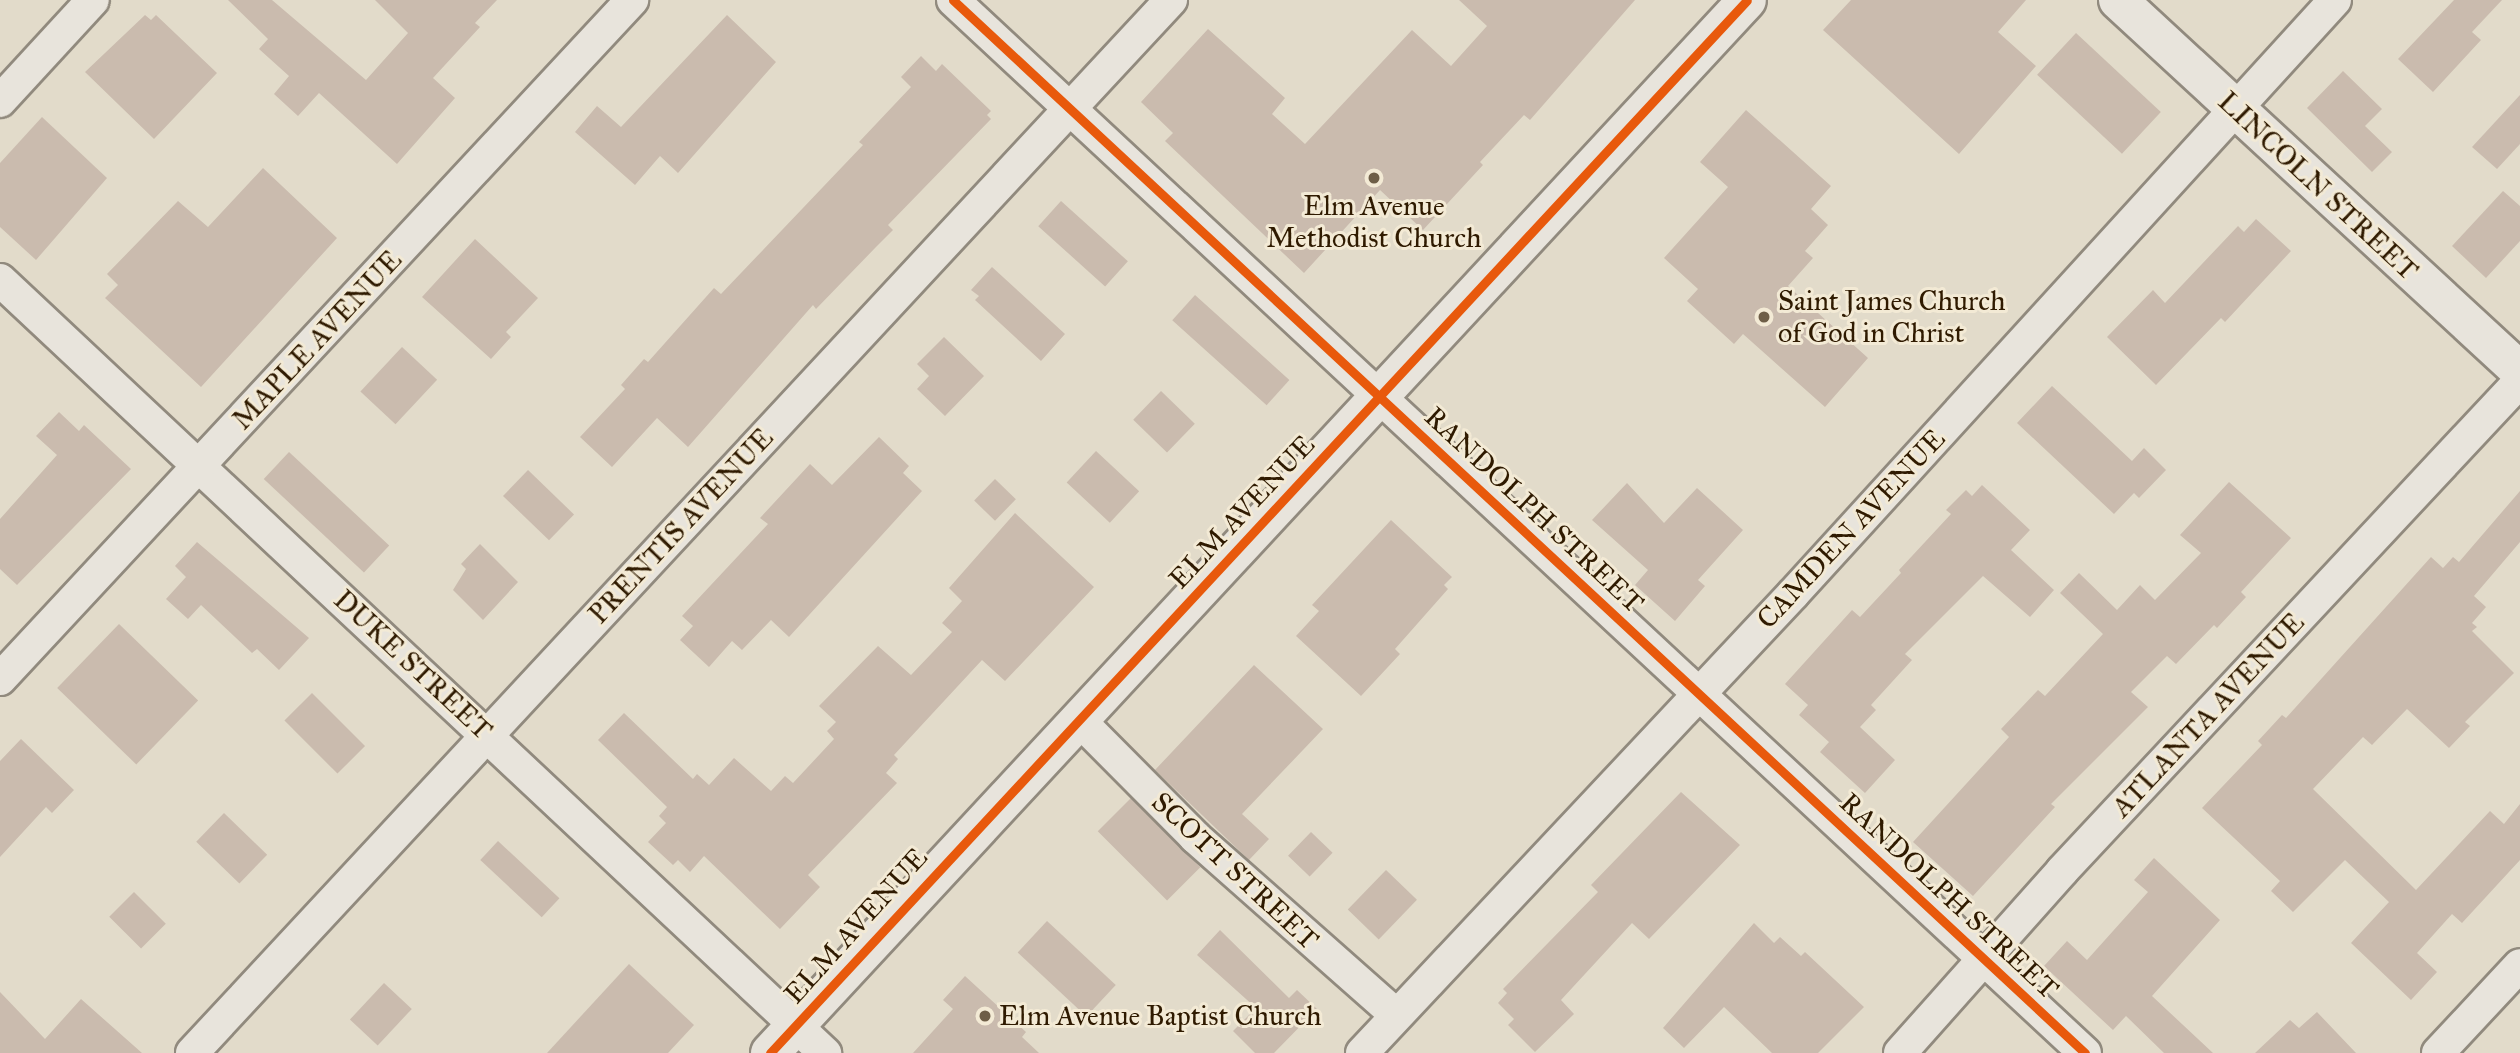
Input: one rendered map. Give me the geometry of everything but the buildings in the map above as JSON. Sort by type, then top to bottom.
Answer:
[{"type":"main road","name":"ELM AVENUE","points":[[783,1040],[1747,0]]},
{"type":"main road","name":"LINCOLN STREET","points":[[2118,0],[2520,371]]},
{"type":"street","points":[[0,101],[93,0]]},
{"type":"street","name":"MAPLE AVENUE","points":[[0,679],[632,0]]},
{"type":"street","name":"RANDOLPH STREET","points":[[953,0],[2085,1053]]},
{"type":"street","name":"PRENTIS AVENUE","points":[[192,1053],[1171,0]]},
{"type":"street","name":"CAMDEN AVENUE","points":[[1362,1053],[1697,694],[2335,0]]},
{"type":"street","name":"DUKE STREET","points":[[0,280],[487,734],[783,1040],[825,1053]]},
{"type":"street","name":"ATLANTA AVENUE","points":[[1900,1053],[1983,959],[2520,381]]},
{"type":"street","name":"SCOTT STREET","points":[[1079,720],[1195,837],[1396,1015]]},
{"type":"street","points":[[2438,1053],[2520,965]]},
{"type":"cycle path","points":[[953,0],[2085,1053]]},
{"type":"cycle path","points":[[770,1053],[1747,0]]},
{"type":"place","name":"Elm Avenue Methodist Church","points":[[1374,178]]},
{"type":"place","name":"Saint James Church of God in Christ","points":[[1764,317]]},
{"type":"place","name":"Elm Avenue Baptist Church","points":[[985,1016]]}]
